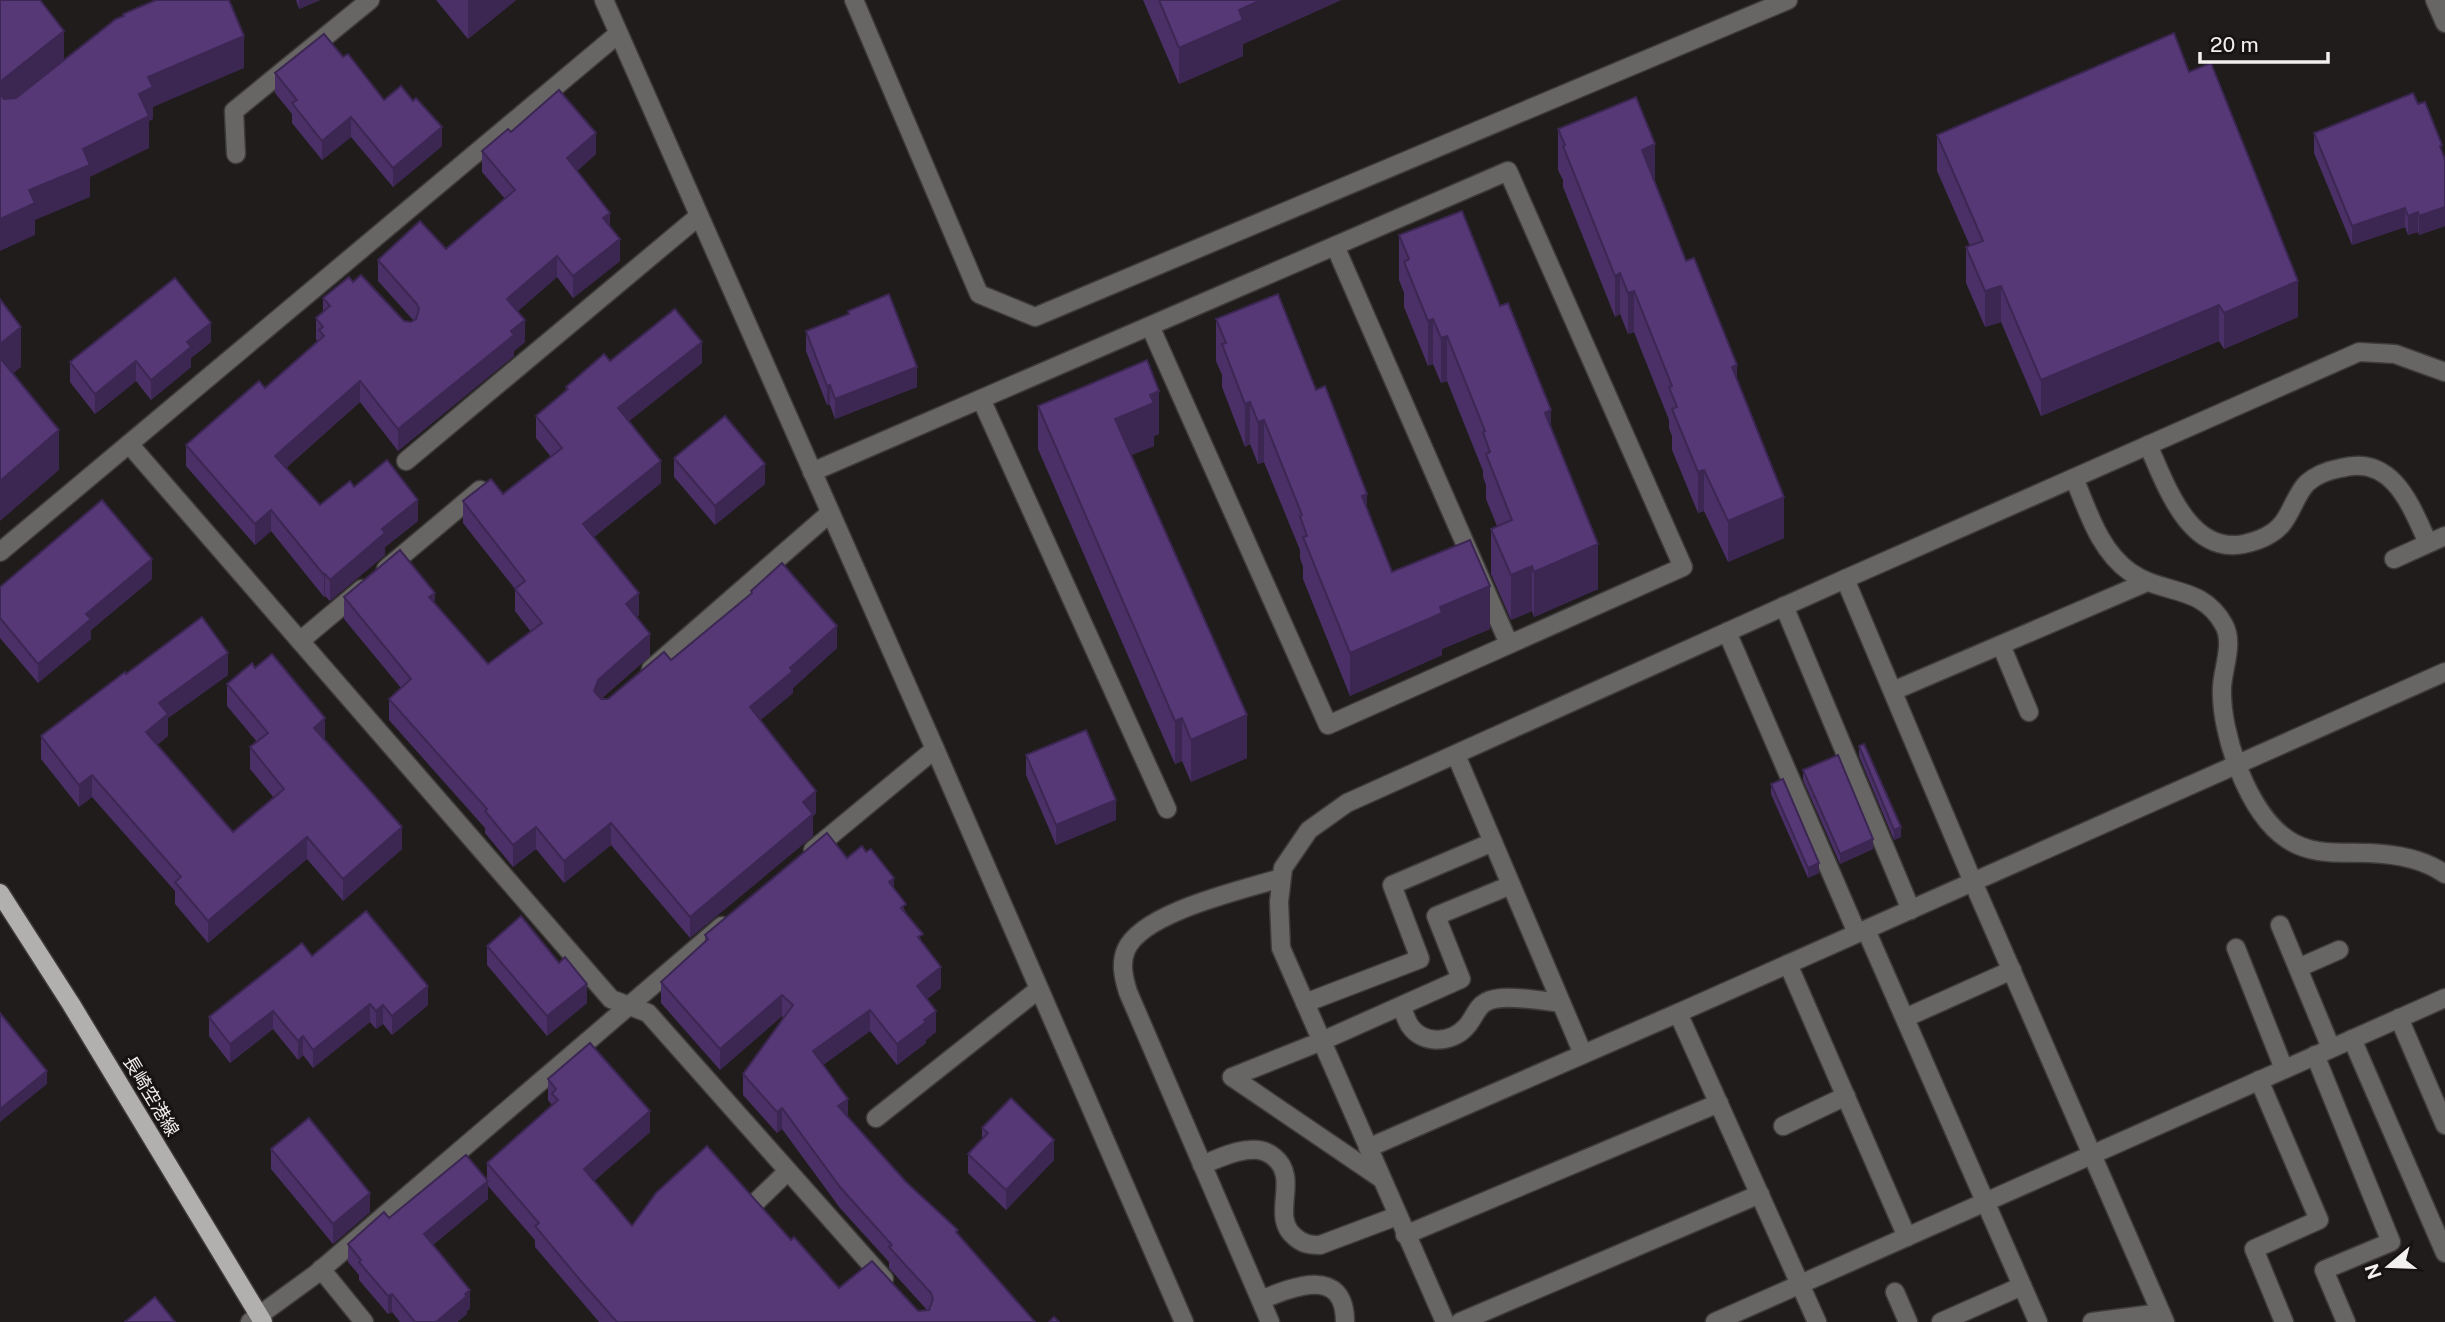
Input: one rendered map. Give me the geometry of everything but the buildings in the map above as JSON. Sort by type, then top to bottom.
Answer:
[{"type":"main road","name":"長崎空港線","points":[[0,893],[71,1004],[258,1319]]},
{"type":"street","points":[[236,154],[234,111],[370,0]]},
{"type":"street","points":[[604,0],[935,749],[1184,1322]]},
{"type":"street","points":[[854,0],[979,294],[1035,317],[1788,0]]},
{"type":"street","points":[[2435,0],[2445,23]]},
{"type":"street","points":[[0,552],[129,444],[350,267],[618,34]]},
{"type":"street","points":[[812,472],[1508,171],[1683,567],[1328,725],[1150,326]]},
{"type":"street","points":[[406,461],[699,216]]},
{"type":"street","points":[[1335,246],[1509,644]]},
{"type":"street","points":[[1445,1322],[1280,947],[1279,902],[1283,868],[1309,830],[1347,803],[2359,352],[2395,354],[2445,372]]},
{"type":"street","points":[[981,399],[1167,809]]},
{"type":"street","points":[[129,444],[611,999],[648,1013],[895,1292]]},
{"type":"street","points":[[2148,445],[2171,496],[2187,520],[2208,539],[2232,546],[2259,541],[2282,525],[2307,483],[2329,471],[2353,464],[2382,471],[2405,492],[2437,540],[2394,559]]},
{"type":"street","points":[[2074,478],[2099,538],[2115,559],[2147,582],[2189,594],[2211,605],[2226,628],[2227,654],[2222,687],[2224,718],[2238,764],[2260,811],[2273,828],[2306,849],[2384,853],[2434,866],[2445,874]]},
{"type":"street","points":[[300,641],[491,481]]},
{"type":"street","points":[[636,683],[830,513]]},
{"type":"street","points":[[1845,579],[1973,882],[2163,1318],[2092,1322]]},
{"type":"street","points":[[1893,691],[2147,582]]},
{"type":"street","points":[[1784,606],[1911,910]]},
{"type":"street","points":[[1727,632],[1862,932],[1905,1018],[2038,1322]]},
{"type":"street","points":[[2001,645],[2029,712]]},
{"type":"street","points":[[1368,1148],[1862,932],[2445,672]]},
{"type":"street","points":[[797,864],[935,749]]},
{"type":"street","points":[[1456,755],[1583,1054]]},
{"type":"street","points":[[1305,1003],[1420,959],[1392,885],[1493,842]]},
{"type":"street","points":[[1270,1322],[1122,973],[1125,950],[1139,931],[1166,915],[1281,878]]},
{"type":"street","points":[[1380,1177],[1232,1077],[1322,1041],[1461,979],[1436,916],[1511,885]]},
{"type":"street","points":[[258,1319],[321,1269],[734,917]]},
{"type":"street","points":[[2280,925],[2298,968],[2323,1052],[2391,1242],[2324,1270],[2346,1322]]},
{"type":"street","points":[[2236,948],[2284,1069]]},
{"type":"street","points":[[2298,968],[2339,950]]},
{"type":"street","points":[[1788,964],[1907,1237]]},
{"type":"street","points":[[1905,1018],[2012,970]]},
{"type":"street","points":[[876,1118],[1039,989]]},
{"type":"street","points":[[1401,1006],[1415,1032],[1434,1040],[1458,1035],[1486,1001],[1499,998],[1561,1003]]},
{"type":"street","points":[[1715,1322],[2445,998]]},
{"type":"street","points":[[1678,1013],[1816,1322]]},
{"type":"street","points":[[2399,1018],[2445,1125]]},
{"type":"street","points":[[2352,1039],[2445,1253]]},
{"type":"street","points":[[2259,1080],[2319,1220],[2254,1249],[2284,1322]]},
{"type":"street","points":[[1783,1126],[1846,1096]]},
{"type":"street","points":[[1405,1235],[1719,1103]]},
{"type":"street","points":[[1202,1165],[1235,1152],[1251,1149],[1272,1155],[1285,1174],[1283,1217],[1287,1229],[1302,1242],[1311,1245],[1321,1245],[1397,1216]]},
{"type":"street","points":[[757,1201],[788,1171]]},
{"type":"street","points":[[1460,1322],[1760,1194]]},
{"type":"street","points":[[321,1269],[364,1322]]},
{"type":"street","points":[[1261,1300],[1294,1286],[1320,1284],[1339,1297],[1344,1308],[1345,1322]]},
{"type":"street","points":[[1941,1322],[2022,1286]]},
{"type":"street","points":[[1895,1292],[1908,1322]]}]
